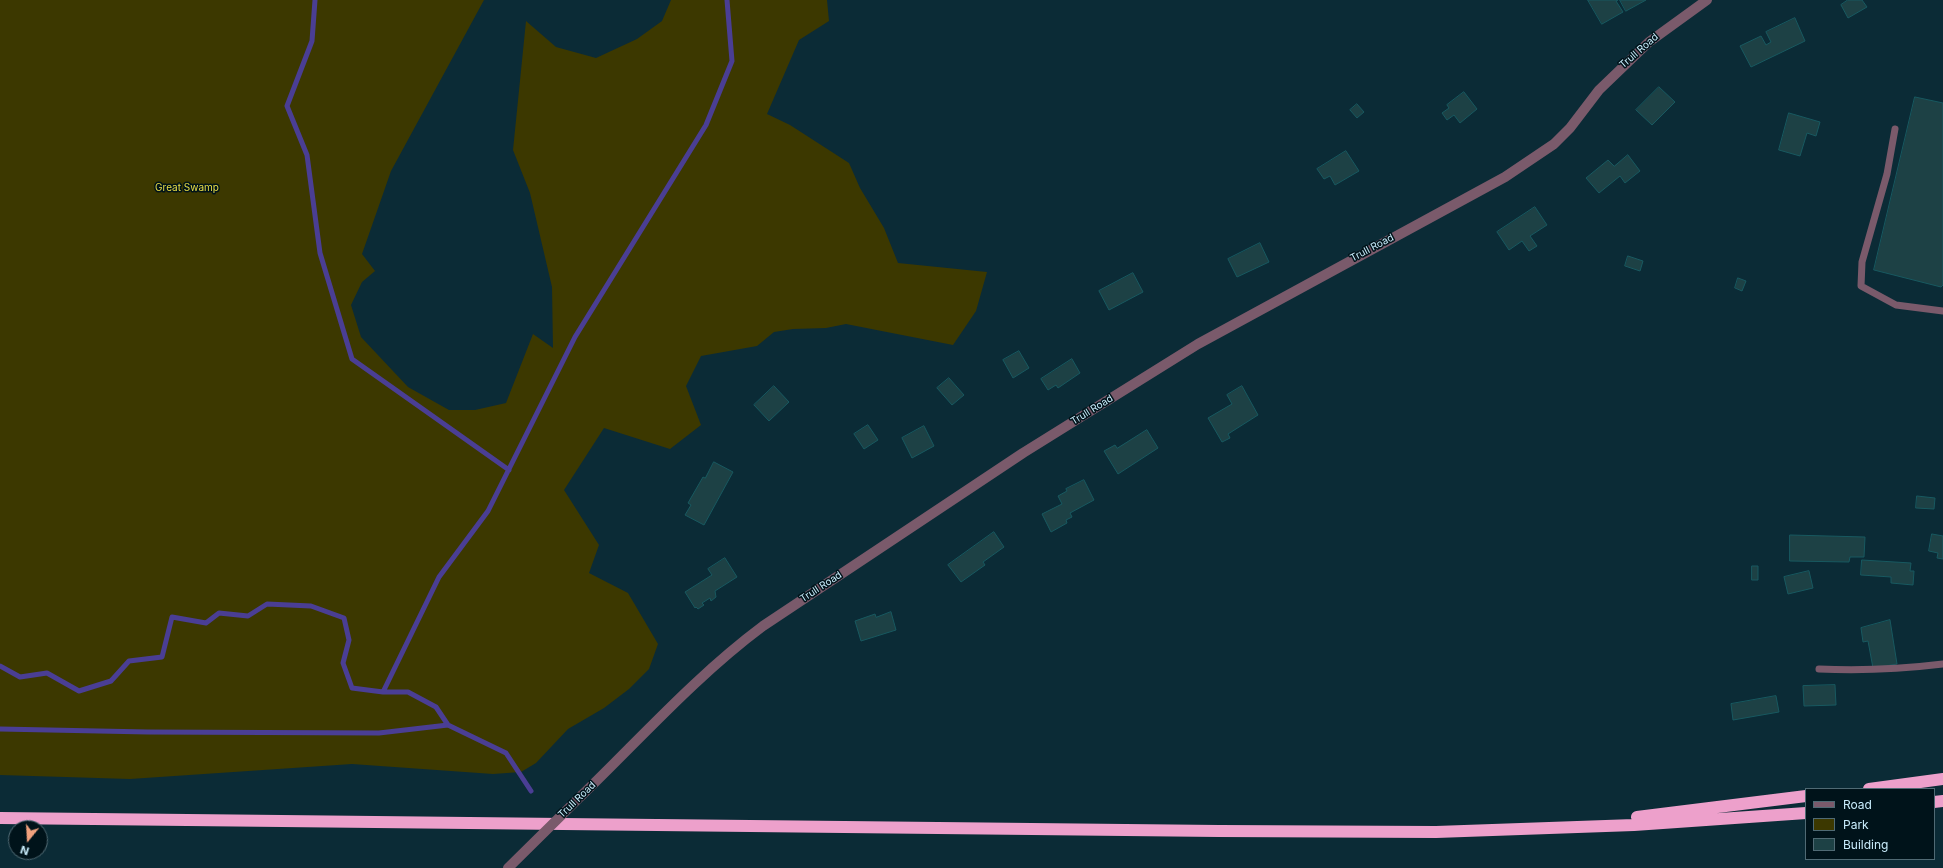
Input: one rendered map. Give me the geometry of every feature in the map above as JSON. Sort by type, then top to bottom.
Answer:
[{"type":"highway","points":[[1875,788],[1943,778]]},
{"type":"highway","points":[[1540,829],[1805,796]]},
{"type":"highway","points":[[0,818],[1436,832],[1634,825],[1805,813]]},
{"type":"street","name":"Trull Road","points":[[508,868],[704,674],[762,626],[1023,453],[1198,344],[1505,177],[1554,144],[1570,128],[1599,90],[1649,42],[1707,0]]},
{"type":"lane","points":[[1895,129],[1887,174],[1862,262],[1861,286],[1896,305],[1943,310]]},
{"type":"lane","points":[[1819,669],[1856,671],[1908,669],[1943,664]]},
{"type":"green space","name":"Great Swamp","points":[[0,0],[484,0],[391,171],[362,254],[375,271],[362,282],[351,305],[361,337],[408,387],[449,410],[475,410],[506,403],[533,334],[553,348],[552,287],[530,193],[513,150],[526,21],[556,47],[596,58],[637,39],[662,21],[671,0],[827,0],[829,21],[799,40],[767,114],[790,125],[849,163],[860,188],[884,228],[898,263],[987,272],[976,311],[953,345],[846,324],[826,328],[793,329],[774,332],[757,346],[701,356],[686,386],[701,425],[670,449],[604,428],[564,490],[599,545],[589,573],[628,593],[658,644],[649,669],[629,689],[604,708],[568,729],[536,763],[521,772],[493,774],[352,764],[130,779],[0,775]]},
{"type":"building","points":[[1588,0],[1618,0],[1616,1],[1623,12],[1602,24]]},
{"type":"building","points":[[1620,0],[1646,0],[1626,11]]},
{"type":"building","points":[[1848,0],[1862,0],[1867,7],[1848,18],[1841,5]]},
{"type":"building","points":[[1795,18],[1805,41],[1751,67],[1740,46],[1761,36],[1766,45],[1771,42],[1766,32]]},
{"type":"building","points":[[1659,87],[1675,102],[1652,125],[1636,110]]},
{"type":"building","points":[[1464,92],[1477,109],[1460,123],[1454,115],[1447,120],[1442,113],[1449,108],[1447,105]]},
{"type":"building","points":[[1915,97],[1943,103],[1943,285],[1941,287],[1874,270]]},
{"type":"building","points":[[1357,104],[1364,112],[1357,118],[1350,110]]},
{"type":"building","points":[[1789,113],[1820,122],[1816,136],[1807,133],[1800,156],[1779,150]]},
{"type":"building","points":[[1346,151],[1359,171],[1335,185],[1330,176],[1324,179],[1317,169]]},
{"type":"building","points":[[1628,155],[1640,171],[1625,183],[1620,176],[1599,193],[1586,178],[1608,160],[1614,166]]},
{"type":"building","points":[[1535,207],[1547,225],[1530,236],[1537,246],[1529,251],[1522,241],[1509,250],[1497,232]]},
{"type":"building","points":[[1260,243],[1269,262],[1237,277],[1228,259]]},
{"type":"building","points":[[1628,256],[1643,261],[1640,271],[1625,266]]},
{"type":"building","points":[[1133,273],[1143,292],[1109,310],[1099,291]]},
{"type":"building","points":[[1738,278],[1746,281],[1742,291],[1735,288]]},
{"type":"building","points":[[1019,351],[1029,368],[1013,378],[1003,360]]},
{"type":"building","points":[[1072,359],[1080,373],[1058,388],[1056,385],[1048,390],[1041,379]]},
{"type":"building","points":[[949,378],[964,395],[952,405],[937,388]]},
{"type":"building","points":[[774,386],[789,402],[769,421],[754,405]]},
{"type":"building","points":[[1242,386],[1258,415],[1228,434],[1230,438],[1222,442],[1208,418],[1232,404],[1227,395]]},
{"type":"building","points":[[868,425],[878,440],[864,449],[854,434]]},
{"type":"building","points":[[924,426],[934,446],[912,458],[902,438]]},
{"type":"building","points":[[1147,430],[1158,448],[1118,474],[1104,451],[1115,445],[1117,448]]},
{"type":"building","points":[[714,462],[733,472],[704,525],[685,515],[691,505],[688,503],[703,477],[705,478]]},
{"type":"building","points":[[1084,480],[1094,500],[1070,513],[1072,517],[1066,520],[1067,523],[1051,532],[1042,514],[1062,504],[1058,496],[1067,491],[1066,489]]},
{"type":"building","points":[[1917,496],[1935,498],[1934,509],[1916,508]]},
{"type":"building","points":[[994,532],[1004,547],[983,562],[985,565],[961,582],[948,565]]},
{"type":"building","points":[[1932,534],[1943,536],[1943,559],[1937,558],[1938,553],[1929,551]]},
{"type":"building","points":[[1790,535],[1865,537],[1864,557],[1850,557],[1849,562],[1790,561]]},
{"type":"building","points":[[725,558],[737,577],[715,591],[716,597],[711,601],[710,598],[702,603],[704,605],[698,609],[696,607],[695,608],[685,592],[712,575],[708,569]]},
{"type":"building","points":[[1862,560],[1911,563],[1910,571],[1914,571],[1913,585],[1891,583],[1891,577],[1861,575]]},
{"type":"building","points":[[1752,566],[1758,566],[1758,580],[1752,580]]},
{"type":"building","points":[[1809,571],[1813,588],[1788,594],[1784,577]]},
{"type":"building","points":[[891,612],[896,630],[861,641],[855,621],[875,614],[876,617]]},
{"type":"building","points":[[1890,620],[1897,664],[1873,668],[1868,641],[1863,642],[1861,628]]},
{"type":"building","points":[[1835,685],[1836,705],[1804,706],[1803,686]]},
{"type":"building","points":[[1776,696],[1779,712],[1733,720],[1731,704]]},
{"type":"waterway","points":[[315,0],[312,41],[287,106],[307,155],[320,253],[352,359],[509,470]]},
{"type":"waterway","points":[[383,692],[439,577],[488,511],[575,337],[706,125],[732,61],[727,0]]},
{"type":"waterway","points":[[0,666],[20,677],[47,673],[79,691],[111,681],[129,661],[162,657],[172,617],[206,623],[219,613],[248,616],[267,604],[311,606],[344,618],[349,640],[343,663],[352,688],[383,692],[408,692],[436,707],[448,725],[506,753],[531,791]]},
{"type":"waterway","points":[[0,729],[148,732],[379,733],[448,725]]}]
